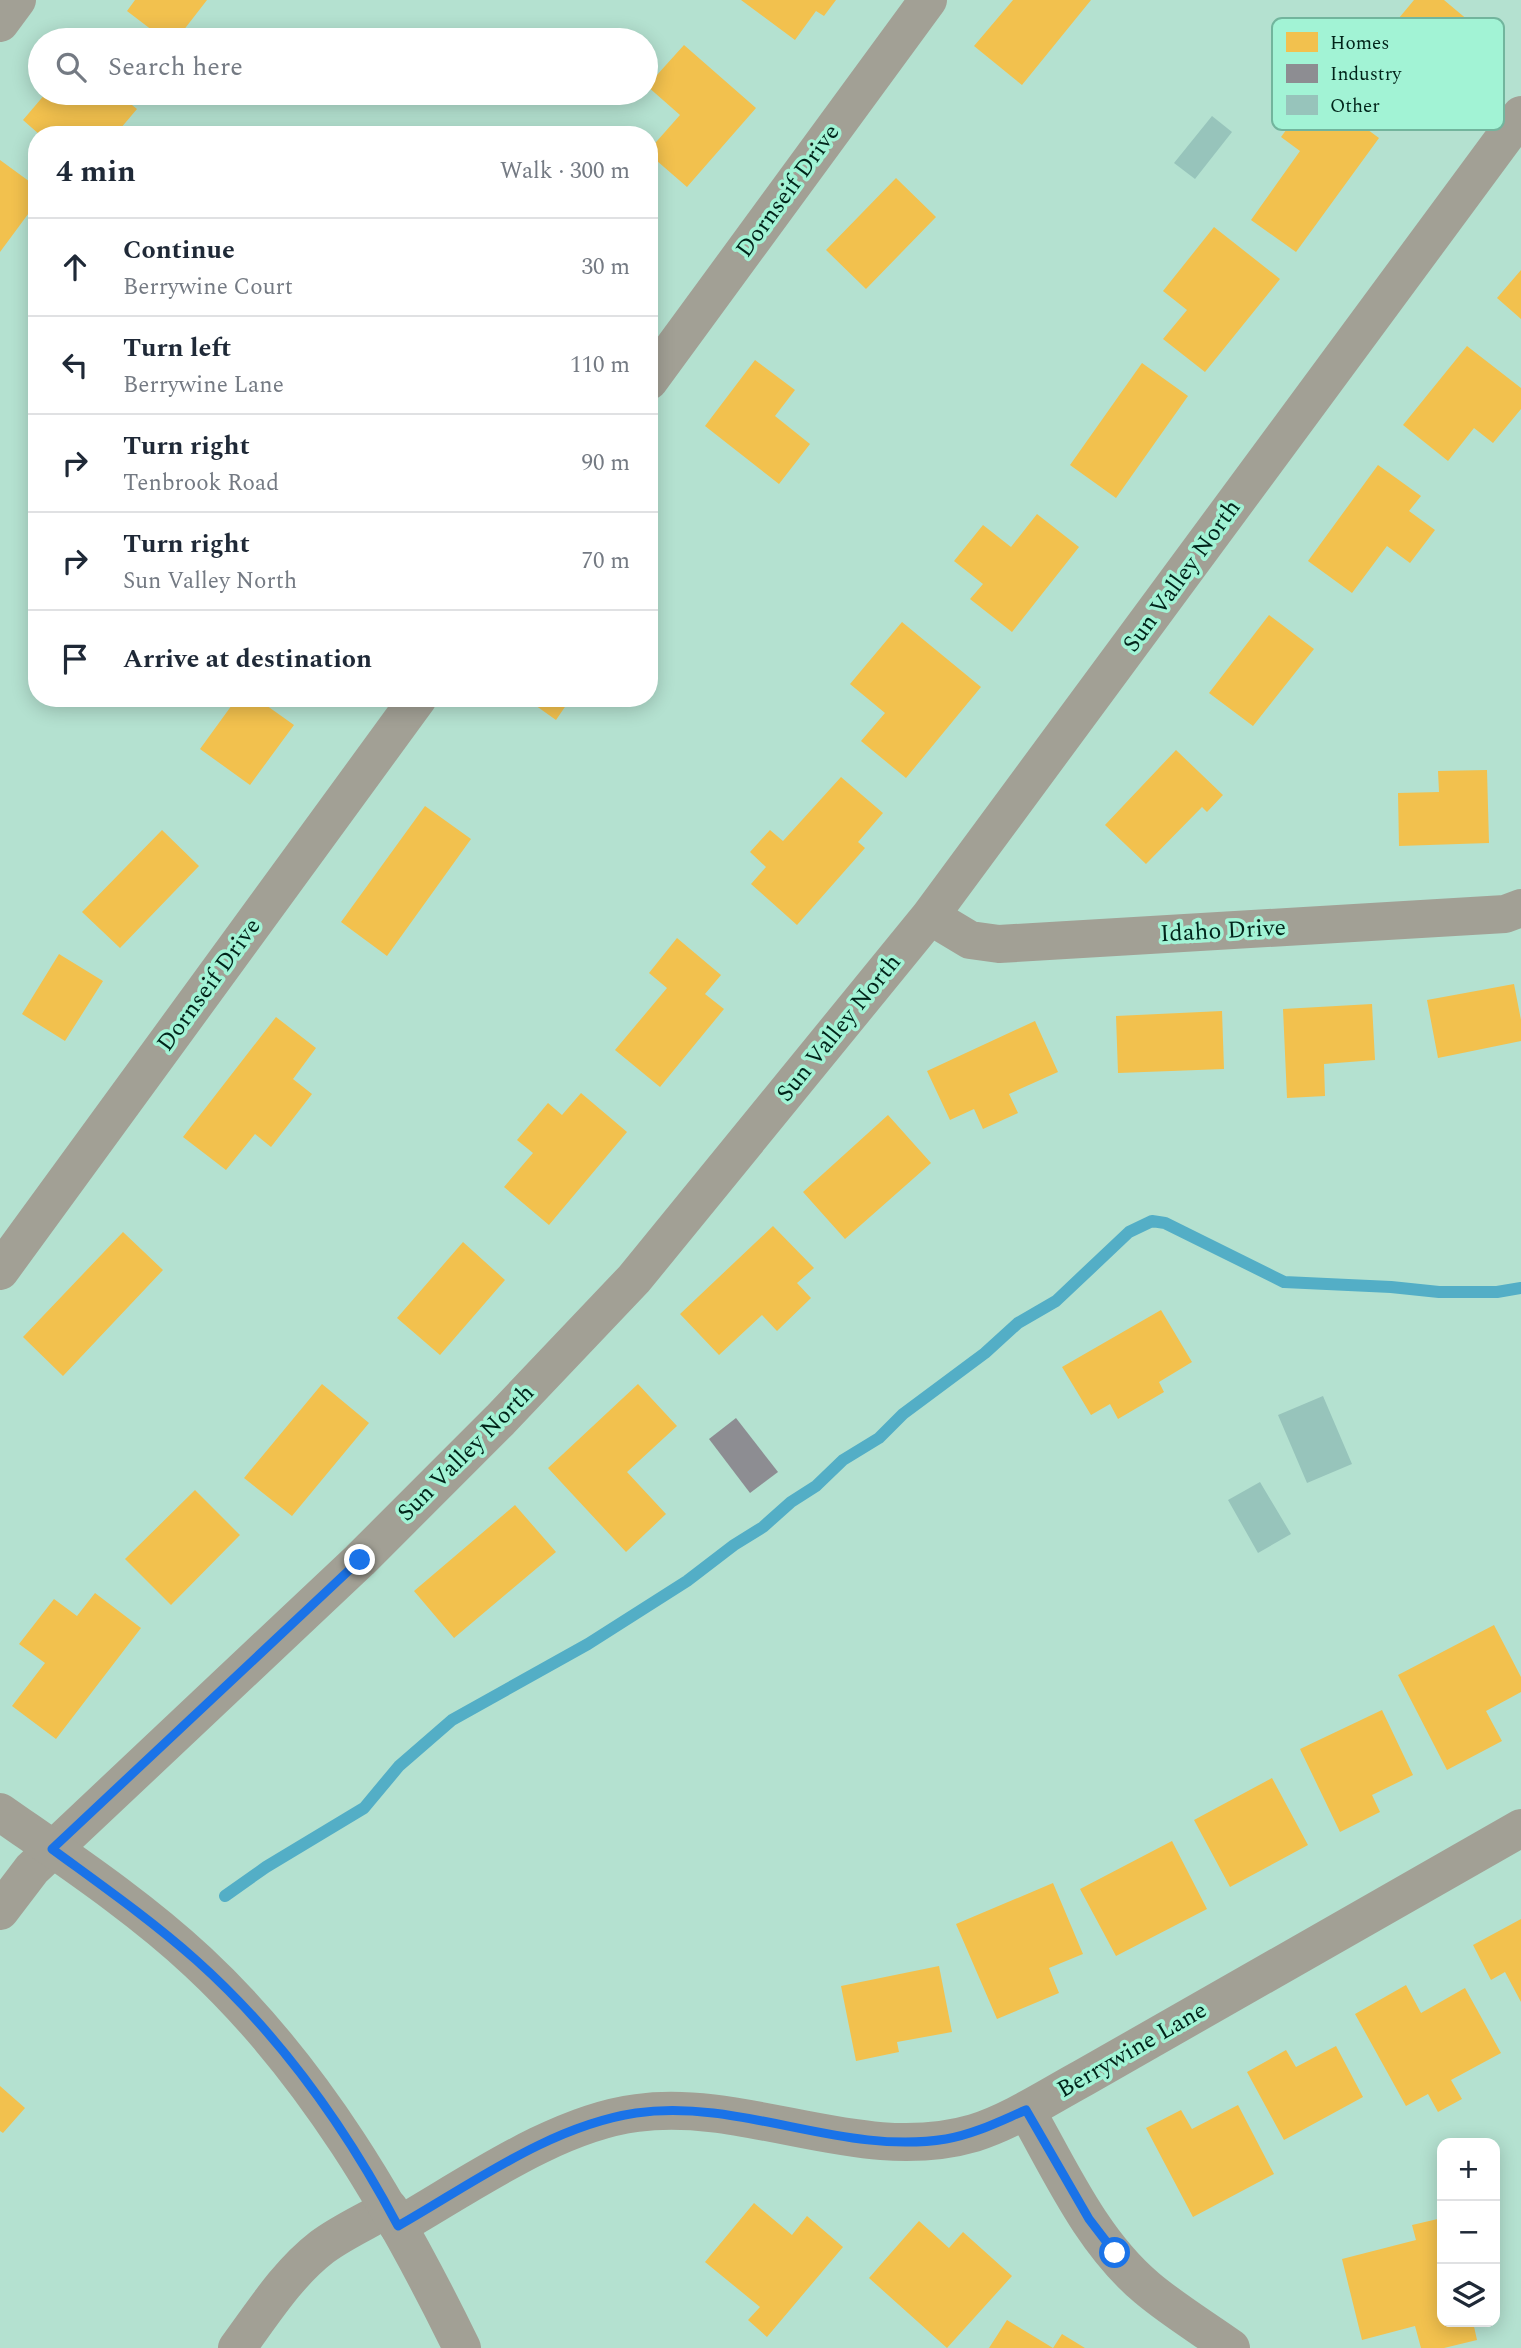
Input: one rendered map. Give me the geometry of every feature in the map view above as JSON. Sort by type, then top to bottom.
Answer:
[{"type":"street","points":[[0,23],[17,0]]},
{"type":"street","name":"Dornseif Drive","points":[[658,369],[928,0]]},
{"type":"street","name":"Sun Valley North","points":[[0,1911],[32,1869],[52,1849],[360,1560],[500,1420],[634,1279],[930,916],[1521,115]]},
{"type":"street","name":"Dornseif Drive","points":[[0,1271],[411,707]]},
{"type":"street","name":"Idaho Drive","points":[[930,916],[970,940],[999,944],[1505,914],[1521,908]]},
{"type":"street","points":[[0,1812],[167,1935],[227,1990],[312,2086],[394,2217],[462,2348]]},
{"type":"street","name":"Berrywine Lane","points":[[237,2348],[289,2277],[325,2245],[394,2217],[571,2132],[635,2113],[692,2109],[866,2139],[915,2141],[975,2133],[1026,2110],[1521,1828]]},
{"type":"street","points":[[1026,2110],[1089,2219],[1115,2253],[1146,2287],[1231,2348]]},
{"type":"building: Homes","points":[[135,0],[207,0],[185,28],[149,28],[127,11]]},
{"type":"building: Homes","points":[[741,0],[836,0],[824,16],[816,11],[795,40]]},
{"type":"building: Homes","points":[[1013,0],[1091,0],[1022,85],[974,46]]},
{"type":"building: Homes","points":[[1414,0],[1444,0],[1465,18],[1399,18]]},
{"type":"building: Homes","points":[[684,45],[756,108],[687,187],[658,162],[658,140],[680,115],[658,96],[658,74]]},
{"type":"building: Homes","points":[[36,105],[132,105],[137,109],[123,126],[30,126],[23,120]]},
{"type":"building: Homes","points":[[1286,130],[1368,130],[1379,138],[1296,252],[1251,220],[1300,151],[1281,137]]},
{"type":"building: Homes","points":[[0,160],[28,180],[28,214],[0,252]]},
{"type":"building: Homes","points":[[896,178],[936,217],[866,289],[826,250]]},
{"type":"building: Homes","points":[[1214,227],[1280,279],[1205,372],[1163,339],[1187,310],[1163,291]]},
{"type":"building: Homes","points":[[1521,270],[1521,319],[1497,298]]},
{"type":"building: Homes","points":[[1467,346],[1521,388],[1521,409],[1493,443],[1474,428],[1448,461],[1403,425]]},
{"type":"building: Homes","points":[[755,360],[795,390],[775,416],[810,444],[779,484],[705,426]]},
{"type":"building: Homes","points":[[1142,363],[1188,396],[1116,498],[1070,465]]},
{"type":"building: Homes","points":[[1378,465],[1421,496],[1409,511],[1435,530],[1410,563],[1387,546],[1352,593],[1308,561]]},
{"type":"building: Homes","points":[[1037,514],[1079,547],[1012,632],[970,599],[983,584],[954,561],[983,525],[1011,547]]},
{"type":"building: Homes","points":[[1269,615],[1314,649],[1253,726],[1209,693]]},
{"type":"building: Homes","points":[[902,622],[981,687],[906,778],[861,741],[885,713],[850,684]]},
{"type":"building: Homes","points":[[230,707],[269,707],[294,725],[250,785],[200,749]]},
{"type":"building: Homes","points":[[538,707],[565,707],[556,720]]},
{"type":"building: Homes","points":[[1176,750],[1223,795],[1207,812],[1202,807],[1146,864],[1105,825]]},
{"type":"building: Homes","points":[[1487,770],[1489,843],[1399,846],[1398,793],[1439,792],[1438,771]]},
{"type":"building: Homes","points":[[841,777],[883,813],[858,842],[865,848],[797,925],[751,884],[766,867],[750,852],[770,830],[783,841]]},
{"type":"building: Homes","points":[[425,806],[471,839],[387,956],[341,922]]},
{"type":"building: Homes","points":[[162,830],[199,866],[120,948],[82,912]]},
{"type":"building: Homes","points":[[677,938],[721,975],[705,994],[724,1009],[660,1087],[615,1050],[667,988],[649,973]]},
{"type":"building: Homes","points":[[59,954],[103,981],[65,1041],[22,1014]]},
{"type":"building: Homes","points":[[1514,984],[1521,1020],[1521,1041],[1438,1058],[1427,1000]]},
{"type":"building: Homes","points":[[1372,1004],[1375,1060],[1324,1064],[1325,1096],[1287,1098],[1283,1009]]},
{"type":"building: Homes","points":[[1222,1011],[1224,1069],[1118,1073],[1116,1016]]},
{"type":"building: Homes","points":[[276,1017],[316,1048],[293,1079],[312,1094],[271,1147],[255,1134],[226,1170],[183,1137]]},
{"type":"building: Homes","points":[[1035,1021],[1058,1072],[1009,1094],[1018,1113],[983,1129],[974,1109],[950,1120],[927,1071]]},
{"type":"building: Homes","points":[[581,1093],[627,1132],[549,1225],[504,1187],[533,1153],[517,1140],[548,1103],[562,1115]]},
{"type":"building: Homes","points":[[888,1115],[931,1163],[845,1239],[803,1192]]},
{"type":"building: Homes","points":[[773,1226],[814,1268],[797,1283],[811,1298],[777,1331],[762,1315],[719,1355],[680,1314]]},
{"type":"building: Homes","points":[[123,1232],[163,1270],[63,1376],[23,1337]]},
{"type":"building: Homes","points":[[463,1242],[505,1280],[440,1355],[397,1318]]},
{"type":"building: Homes","points":[[1161,1310],[1192,1362],[1159,1382],[1164,1392],[1118,1419],[1110,1404],[1091,1415],[1062,1367]]},
{"type":"building: Homes","points":[[322,1384],[369,1423],[292,1516],[244,1478]]},
{"type":"building: Homes","points":[[638,1384],[677,1426],[627,1472],[666,1514],[626,1552],[548,1468]]},
{"type":"building: Homes","points":[[195,1490],[240,1535],[171,1605],[125,1559]]},
{"type":"building: Homes","points":[[515,1505],[556,1552],[454,1638],[414,1591]]},
{"type":"building: Homes","points":[[95,1593],[141,1628],[56,1739],[12,1706],[45,1663],[19,1644],[54,1599],[77,1616]]},
{"type":"building: Homes","points":[[1494,1625],[1521,1677],[1521,1692],[1486,1711],[1502,1741],[1447,1770],[1398,1675]]},
{"type":"building: Homes","points":[[1382,1710],[1413,1775],[1372,1795],[1380,1812],[1340,1832],[1300,1749]]},
{"type":"building: Homes","points":[[1272,1778],[1308,1845],[1230,1887],[1194,1820]]},
{"type":"building: Homes","points":[[1172,1841],[1207,1909],[1116,1956],[1080,1889]]},
{"type":"building: Homes","points":[[1053,1883],[1083,1954],[1049,1968],[1059,1993],[997,2019],[956,1924]]},
{"type":"building: Homes","points":[[1521,1919],[1521,2002],[1505,1972],[1491,1980],[1473,1945]]},
{"type":"building: Homes","points":[[939,1966],[952,2032],[897,2042],[899,2052],[856,2061],[841,1986]]},
{"type":"building: Homes","points":[[1406,1985],[1421,2013],[1465,1988],[1501,2053],[1451,2080],[1462,2099],[1438,2112],[1428,2094],[1406,2106],[1355,2014]]},
{"type":"building: Homes","points":[[1336,2046],[1363,2097],[1284,2140],[1247,2072],[1286,2050],[1296,2067]]},
{"type":"building: Homes","points":[[0,2086],[25,2108],[3,2133],[0,2131]]},
{"type":"building: Homes","points":[[1238,2105],[1274,2174],[1193,2217],[1146,2128],[1181,2110],[1192,2129]]},
{"type":"building: Homes","points":[[754,2203],[792,2235],[807,2216],[843,2247],[767,2337],[748,2320],[760,2307],[705,2262]]},
{"type":"building: Homes","points":[[1437,2219],[1437,2327],[1474,2327],[1477,2340],[1444,2348],[1421,2348],[1415,2326],[1362,2340],[1342,2259],[1416,2240],[1412,2225]]},
{"type":"building: Homes","points":[[919,2221],[949,2248],[963,2232],[1012,2276],[947,2348],[869,2278]]},
{"type":"building: Homes","points":[[1007,2320],[1053,2348],[989,2348]]},
{"type":"building: Homes","points":[[1062,2334],[1085,2348],[1053,2348]]},
{"type":"building: Industry","points":[[736,1418],[778,1472],[750,1493],[709,1439]]},
{"type":"building: Other","points":[[1212,116],[1232,132],[1195,179],[1174,163]]},
{"type":"building: Other","points":[[1323,1396],[1352,1464],[1307,1483],[1278,1415]]},
{"type":"building: Other","points":[[1260,1482],[1291,1534],[1258,1553],[1228,1500]]},
{"type":"waterway","points":[[225,1896],[266,1867],[364,1808],[399,1766],[452,1720],[588,1644],[687,1581],[734,1545],[763,1527],[791,1502],[816,1486],[843,1460],[879,1438],[903,1414],[985,1353],[1018,1323],[1056,1301],[1129,1232],[1152,1221],[1165,1223],[1284,1282],[1439,1292],[1497,1292],[1521,1288]]},
{"type":"route","points":[[360,1560],[52,1849],[167,1935],[227,1990],[312,2086],[398,2226],[525,2153],[571,2132],[635,2113],[692,2109],[866,2139],[915,2141],[975,2133],[1026,2110],[1089,2219],[1115,2253]]}]
